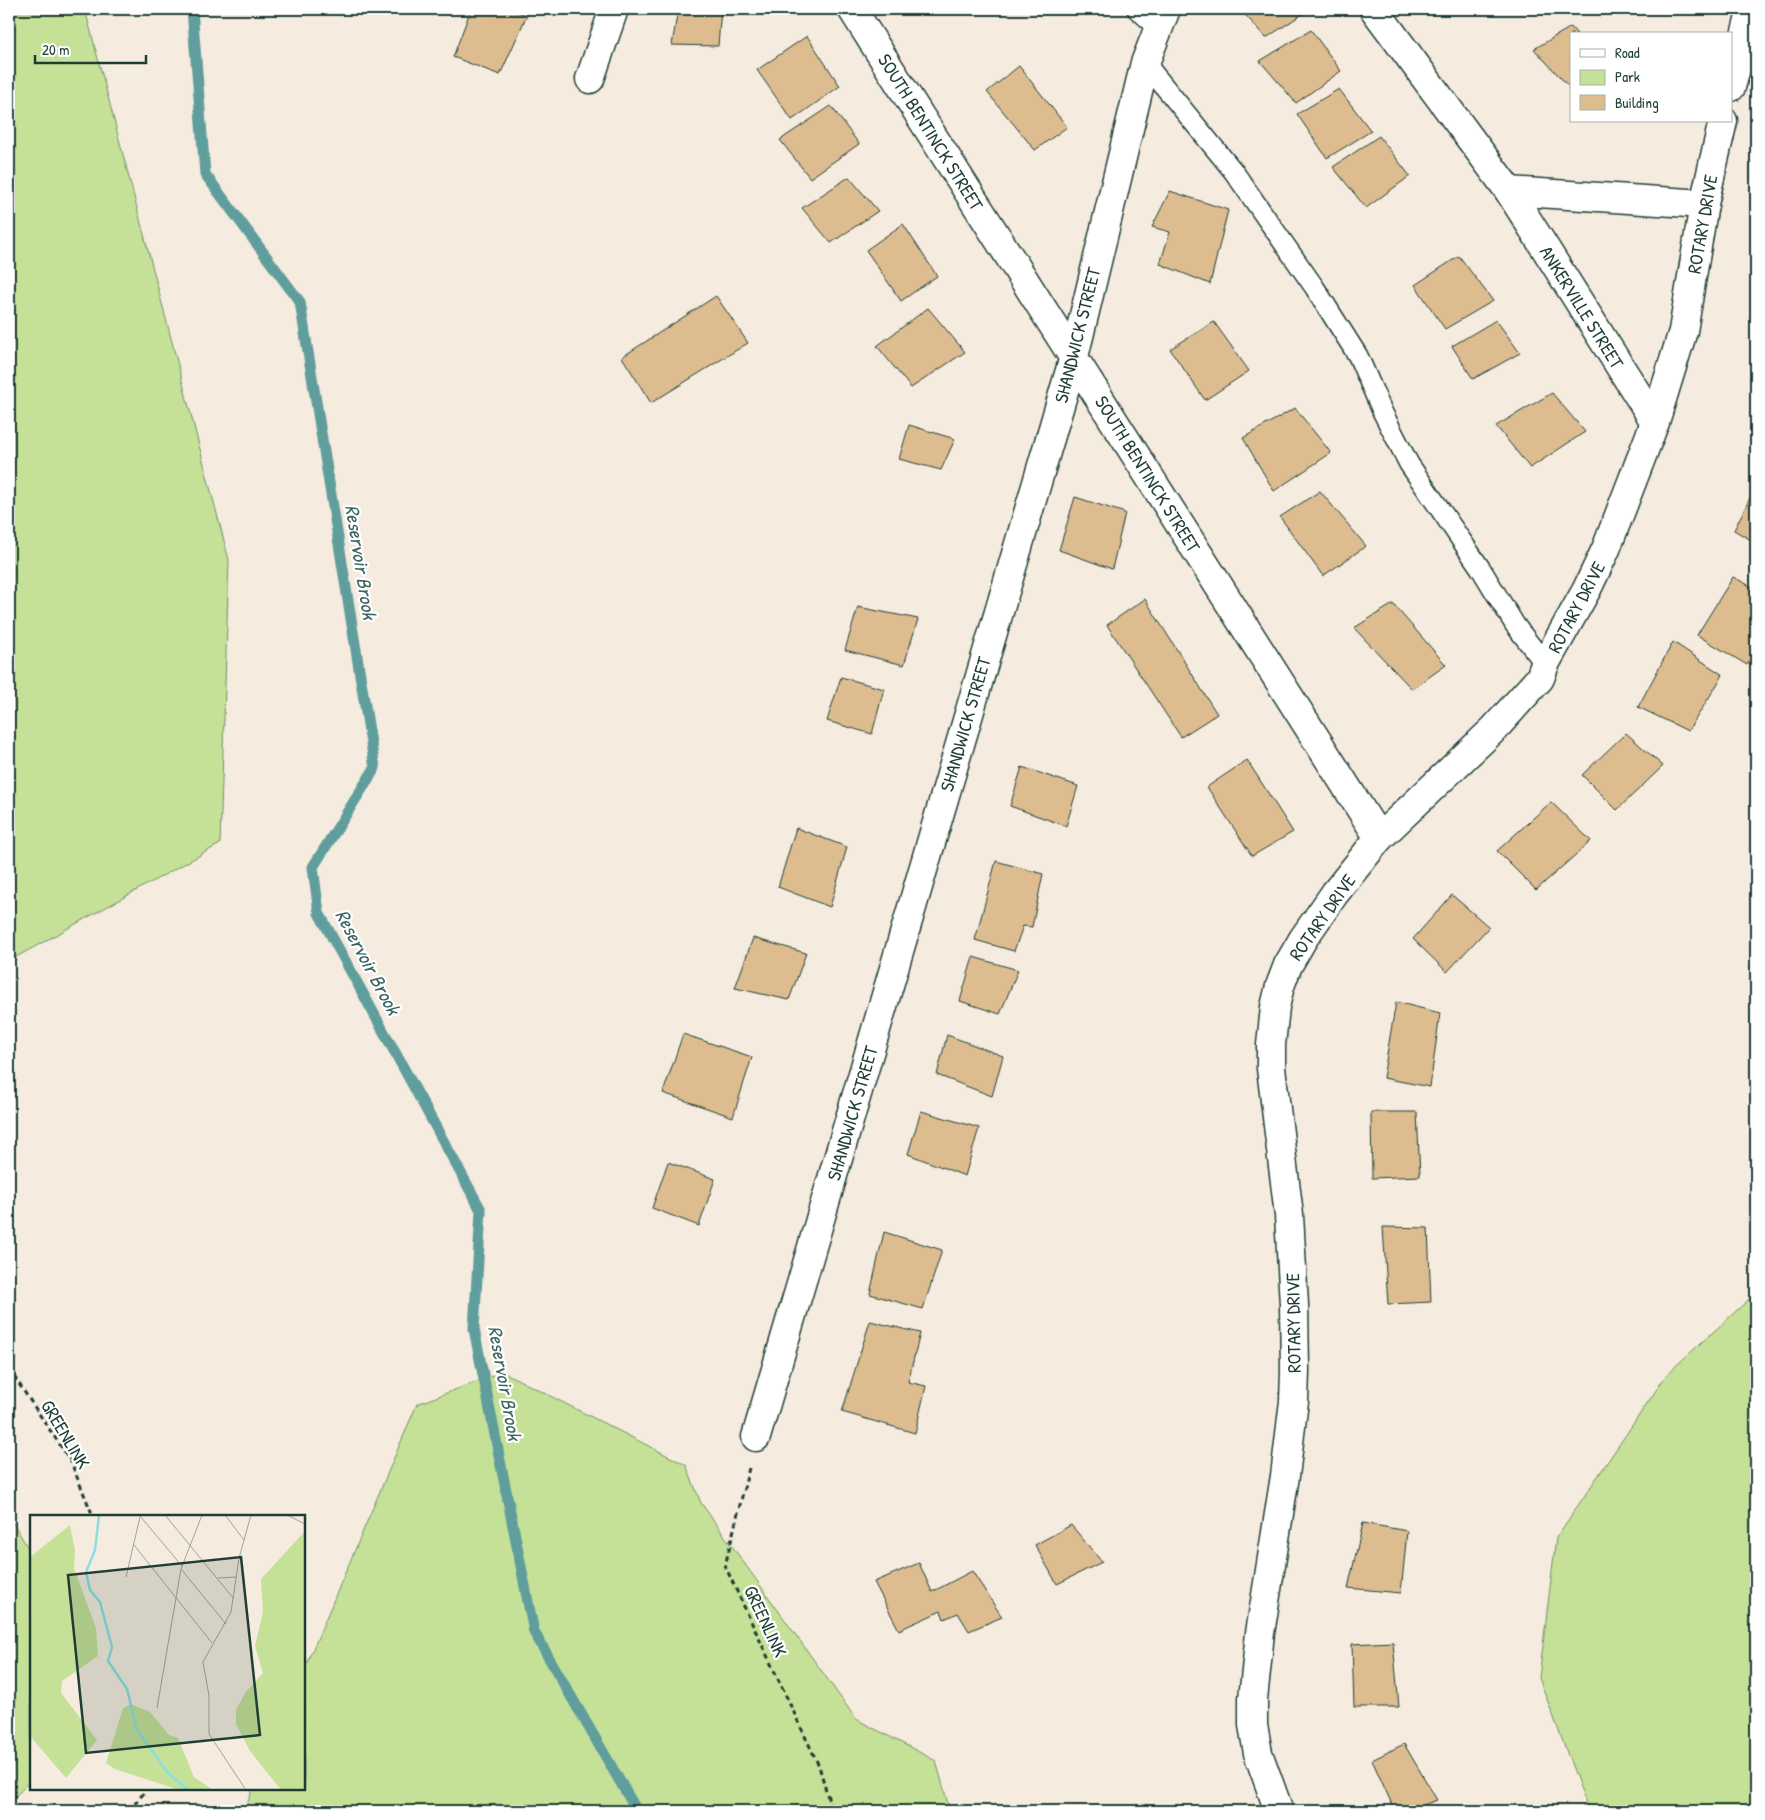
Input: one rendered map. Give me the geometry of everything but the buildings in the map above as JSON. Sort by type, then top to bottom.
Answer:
[{"type":"street","points":[[590,79],[614,9]]},
{"type":"street","name":"SOUTH BENTINCK STREET","points":[[852,9],[1380,838]]},
{"type":"street","name":"ANKERVILLE STREET","points":[[1374,9],[1509,191],[1655,422]]},
{"type":"street","points":[[1732,83],[1752,9]]},
{"type":"street","name":"SHANDWICK STREET","points":[[756,1437],[1074,357],[1145,63],[1162,18]]},
{"type":"street","name":"ROTARY DRIVE","points":[[1279,1811],[1258,1753],[1253,1726],[1253,1708],[1260,1633],[1284,1483],[1294,1401],[1294,1305],[1289,1216],[1271,1068],[1273,1022],[1280,986],[1293,956],[1335,893],[1380,838],[1494,729],[1540,678],[1545,664],[1587,589],[1606,549],[1655,422],[1683,330],[1704,204],[1723,122]]},
{"type":"street","points":[[1509,191],[1704,204]]},
{"type":"lane","points":[[1137,9],[1162,18]]},
{"type":"lane","points":[[1145,63],[1234,172],[1315,288],[1358,356],[1383,413],[1409,464],[1481,569],[1515,625],[1545,664]]},
{"type":"path","name":"GREENLINK","points":[[9,1369],[70,1460],[93,1515]]},
{"type":"path","name":"GREENLINK","points":[[756,1437],[725,1566],[820,1766],[832,1811]]},
{"type":"path","points":[[129,1811],[147,1790]]},
{"type":"green space","points":[[9,9],[85,9],[229,560],[220,844],[9,961]]},
{"type":"green space","points":[[1756,1293],[1756,1811],[1589,1811],[1539,1678],[1556,1538],[1667,1374]]},
{"type":"green space","points":[[503,1372],[686,1465],[701,1503],[856,1719],[936,1761],[950,1811],[244,1811],[253,1790],[305,1790],[305,1668],[417,1404]]},
{"type":"green space","points":[[9,1516],[30,1551],[30,1781],[9,1803]]},
{"type":"waterway","name":"Reservoir Brook","points":[[192,9],[205,174],[300,302],[375,768],[313,867],[319,913],[481,1210],[474,1329],[534,1632],[637,1811]]}]
